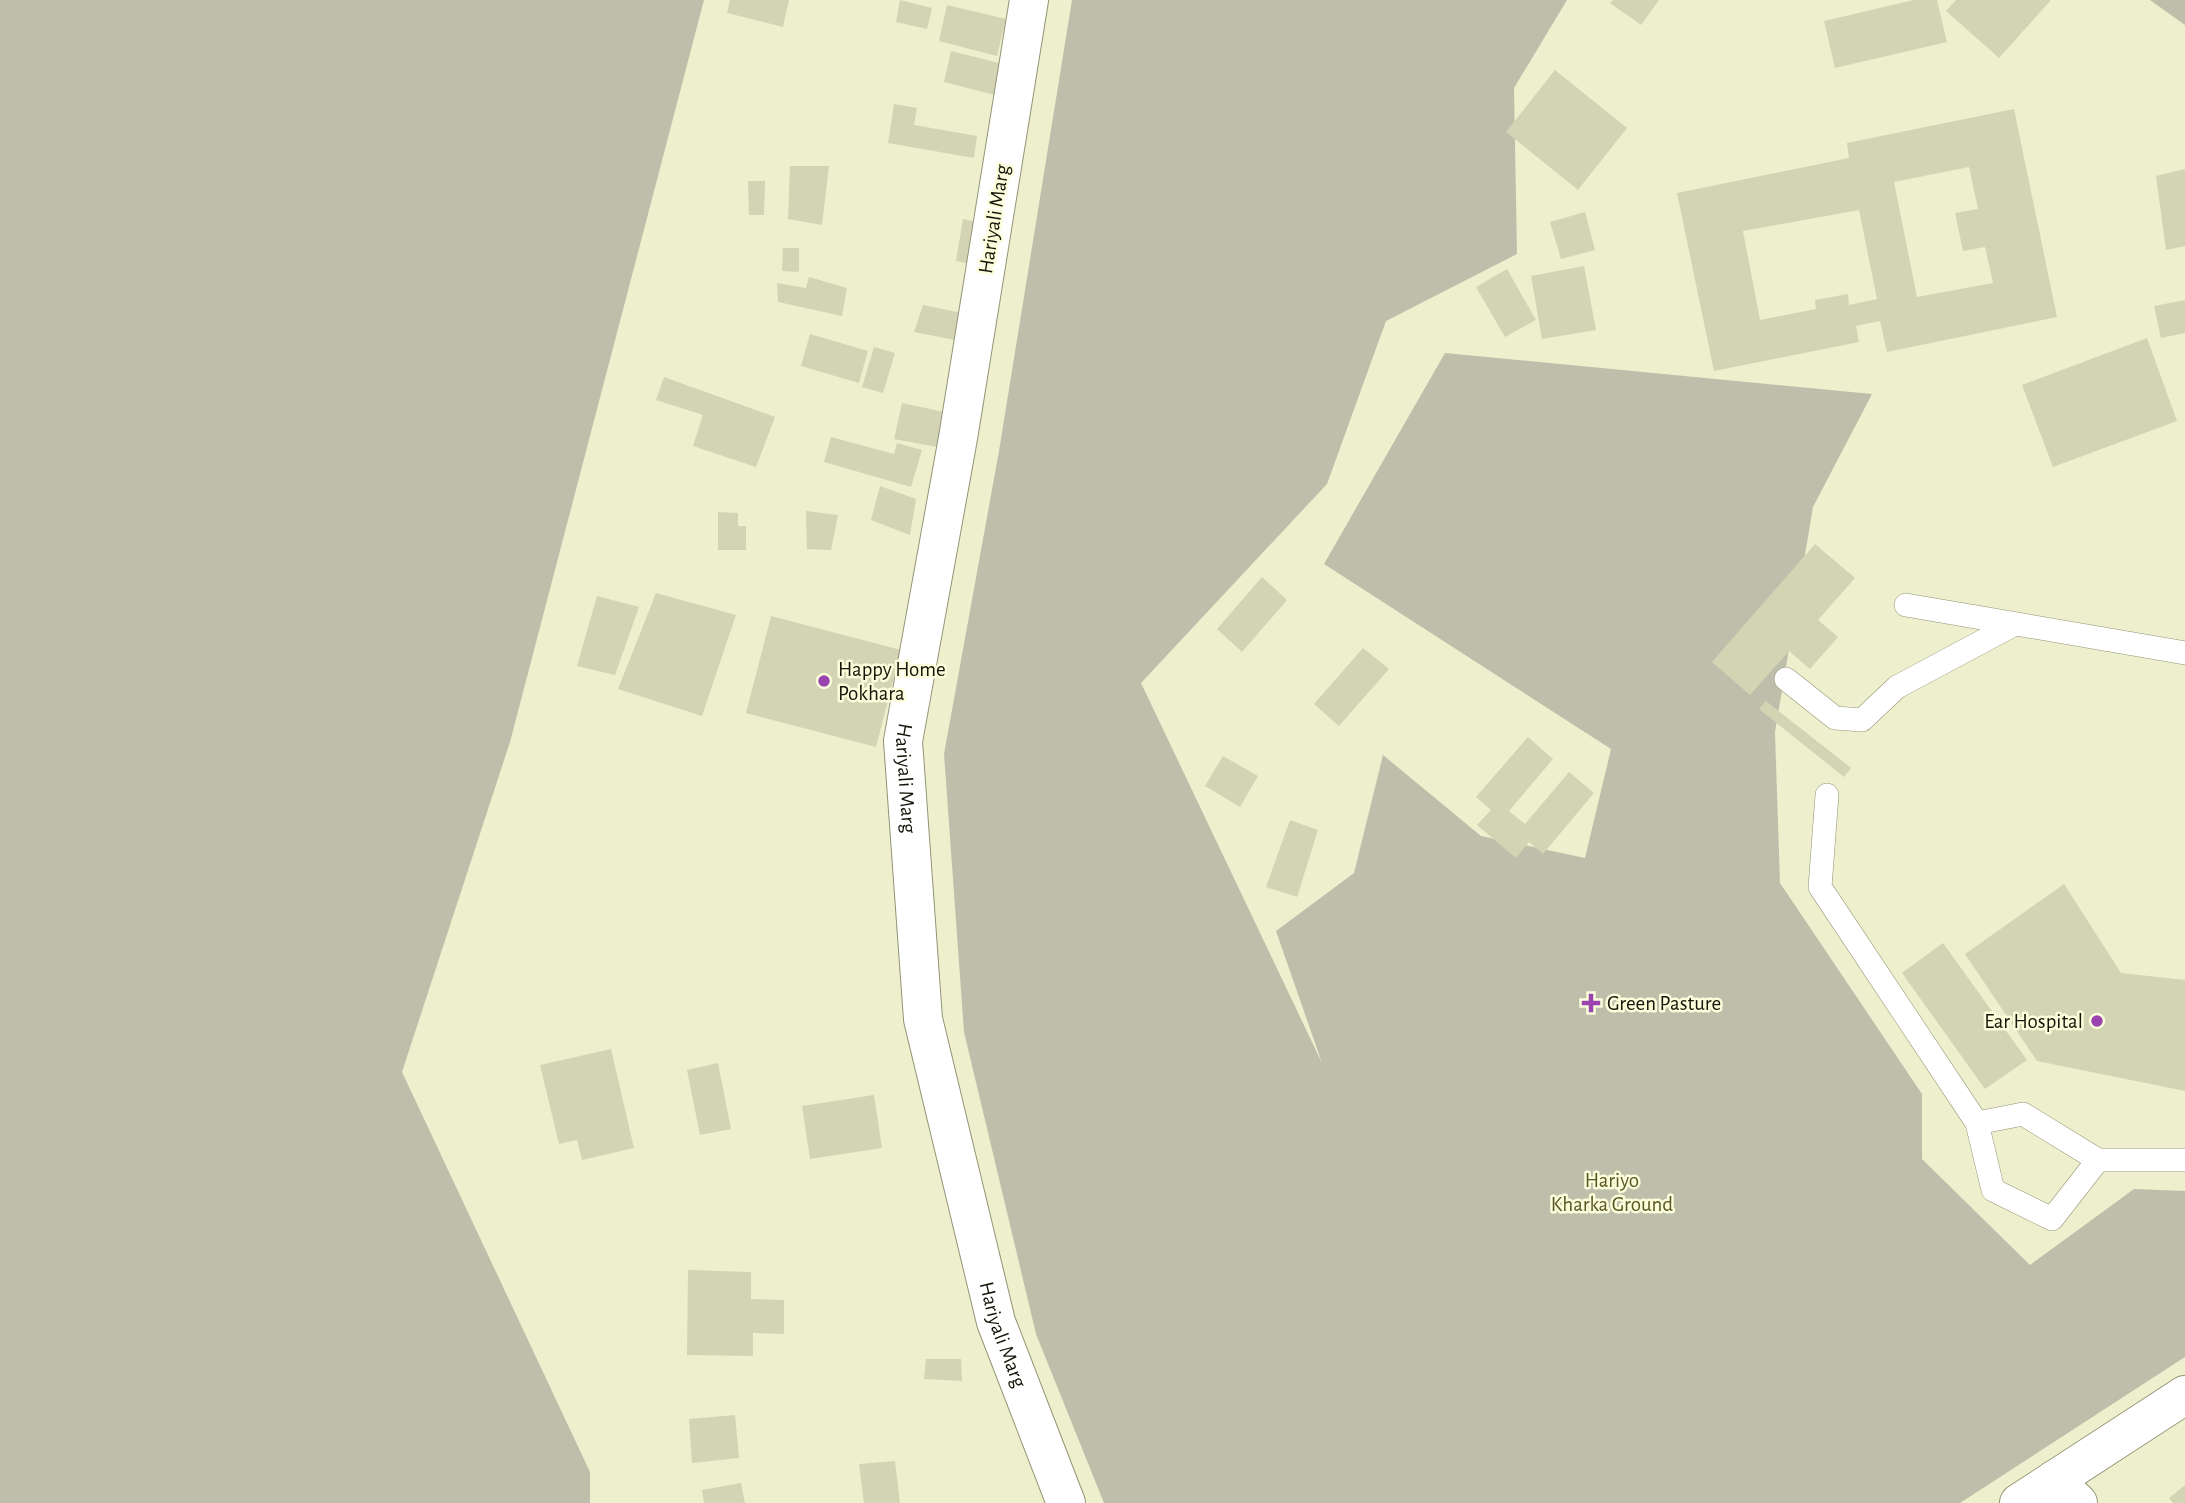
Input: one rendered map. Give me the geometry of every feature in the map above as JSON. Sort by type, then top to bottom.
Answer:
[{"type":"street","name":"Hariyali Marg","points":[[1029,0],[958,438],[903,741],[923,1019],[996,1322],[1066,1503]]},
{"type":"street","points":[[2019,1503],[2066,1492],[2185,1395]]},
{"type":"lane","points":[[1906,605],[2185,653]]},
{"type":"lane","points":[[1786,679],[1835,718],[1862,719],[1897,687],[2015,624]]},
{"type":"lane","points":[[1827,794],[1820,887],[1977,1123],[1993,1190],[2052,1219],[2098,1160]]},
{"type":"lane","points":[[1977,1123],[2023,1114],[2098,1160],[2185,1160]]},
{"type":"green space","points":[[0,0],[704,0],[510,742],[402,1072],[590,1472],[590,1503],[0,1503]]},
{"type":"green space","name":"Green Pasture","points":[[1072,0],[1567,0],[1514,88],[1517,254],[1386,321],[1327,484],[1141,683],[1322,1063],[1276,931],[1354,873],[1383,755],[1481,836],[1585,858],[1611,749],[1324,564],[1445,353],[1872,394],[1813,507],[1775,732],[1780,883],[1922,1094],[1922,1159],[2030,1265],[2134,1189],[2185,1191],[2185,1357],[1960,1503],[1104,1503],[1036,1334],[964,1032],[944,754],[999,451]]},
{"type":"green space","points":[[2150,0],[2185,0],[2185,25]]},
{"type":"building","points":[[730,0],[789,0],[783,27],[727,13]]},
{"type":"building","points":[[900,0],[932,8],[927,29],[896,22]]},
{"type":"building","points":[[1613,0],[1659,0],[1641,25],[1610,3]]},
{"type":"building","points":[[1914,0],[1937,0],[1947,42],[1835,68],[1824,21]]},
{"type":"building","points":[[1956,0],[2051,0],[1999,58],[1946,11]]},
{"type":"building","points":[[947,5],[1006,19],[997,56],[939,41]]},
{"type":"building","points":[[951,51],[1003,64],[995,95],[944,82]]},
{"type":"building","points":[[1555,70],[1627,128],[1578,190],[1506,132]]},
{"type":"building","points":[[894,104],[917,108],[914,125],[977,136],[974,158],[888,143]]},
{"type":"building","points":[[2014,109],[2057,317],[1887,352],[1880,321],[1856,326],[1859,342],[1714,371],[1677,193],[1849,158],[1847,143]],"holes":[[[1969,167],[1978,209],[1955,213],[1963,251],[1985,247],[1993,283],[1917,297],[1894,182]],[[1859,210],[1877,299],[1849,305],[1848,294],[1815,300],[1816,309],[1760,320],[1743,231]]]},
{"type":"building","points":[[790,166],[829,166],[822,225],[788,219]]},
{"type":"building","points":[[2185,169],[2185,246],[2166,250],[2156,176]]},
{"type":"building","points":[[748,181],[765,181],[764,215],[749,215]]},
{"type":"building","points":[[1585,212],[1595,250],[1561,259],[1550,222]]},
{"type":"building","points":[[963,219],[984,224],[977,265],[956,261]]},
{"type":"building","points":[[783,248],[799,248],[799,272],[782,271]]},
{"type":"building","points":[[1584,266],[1596,330],[1542,339],[1531,276]]},
{"type":"building","points":[[1507,269],[1536,320],[1505,337],[1476,287]]},
{"type":"building","points":[[809,277],[847,288],[842,316],[778,302],[777,283],[806,288]]},
{"type":"building","points":[[2185,300],[2185,333],[2161,338],[2154,306]]},
{"type":"building","points":[[923,305],[962,313],[955,340],[914,332]]},
{"type":"building","points":[[810,334],[868,351],[859,383],[801,366]]},
{"type":"building","points":[[2147,338],[2177,421],[2053,467],[2022,385]]},
{"type":"building","points":[[874,347],[895,353],[883,393],[862,387]]},
{"type":"building","points":[[664,377],[775,417],[756,467],[693,446],[703,415],[656,400]]},
{"type":"building","points":[[902,403],[949,413],[943,448],[894,439]]},
{"type":"building","points":[[831,437],[894,454],[897,443],[922,450],[911,487],[824,462]]},
{"type":"building","points":[[880,486],[916,499],[910,535],[871,520]]},
{"type":"building","points":[[806,511],[838,515],[831,550],[807,549]]},
{"type":"building","points":[[718,512],[738,513],[738,526],[746,526],[746,550],[718,550]]},
{"type":"building","points":[[1815,544],[1855,578],[1818,620],[1838,637],[1810,669],[1789,651],[1750,695],[1712,662]]},
{"type":"building","points":[[1262,577],[1287,600],[1242,652],[1217,629]]},
{"type":"building","points":[[656,593],[736,615],[702,716],[618,689]]},
{"type":"building","points":[[597,596],[639,607],[615,675],[577,666]]},
{"type":"building","name":"Happy Home Pokhara","points":[[771,616],[901,650],[876,747],[746,713]]},
{"type":"building","points":[[1363,648],[1389,669],[1339,726],[1314,704]]},
{"type":"building","points":[[1766,701],[1851,768],[1844,777],[1759,709]]},
{"type":"building","points":[[1528,737],[1553,759],[1509,811],[1525,824],[1569,772],[1594,793],[1543,854],[1529,842],[1516,858],[1477,825],[1491,810],[1476,797]]},
{"type":"building","points":[[1223,756],[1258,776],[1240,807],[1205,786]]},
{"type":"building","points":[[1290,820],[1318,830],[1297,897],[1266,887]]},
{"type":"building","name":"Ear Hospital","points":[[2064,884],[2121,973],[2185,980],[2185,1091],[2037,1061],[1965,954]]},
{"type":"building","points":[[1943,943],[2027,1060],[1985,1089],[1902,973]]},
{"type":"building","points":[[611,1049],[634,1148],[582,1160],[577,1140],[559,1144],[540,1065]]},
{"type":"building","points":[[718,1063],[731,1129],[700,1135],[687,1070]]},
{"type":"building","points":[[874,1095],[882,1148],[810,1159],[802,1106]]},
{"type":"building","points":[[688,1270],[751,1272],[751,1299],[784,1300],[784,1334],[753,1333],[753,1356],[687,1355]]},
{"type":"building","points":[[926,1359],[961,1359],[962,1381],[924,1379]]},
{"type":"building","points":[[735,1415],[739,1458],[692,1463],[689,1419]]},
{"type":"building","points":[[895,1461],[900,1503],[864,1503],[859,1464]]},
{"type":"building","points":[[741,1483],[745,1503],[704,1503],[702,1490]]},
{"type":"building","points":[[2185,1485],[2185,1503],[2173,1503],[2169,1498]]},
{"type":"place","name":"Happy Home Pokhara","points":[[824,681]]},
{"type":"place","name":"Green Pasture","points":[[1591,1003]]},
{"type":"place","name":"Ear Hospital","points":[[2097,1021]]},
{"type":"park label","name":"Hariyo Kharka Ground","points":[[1612,1192]]}]
